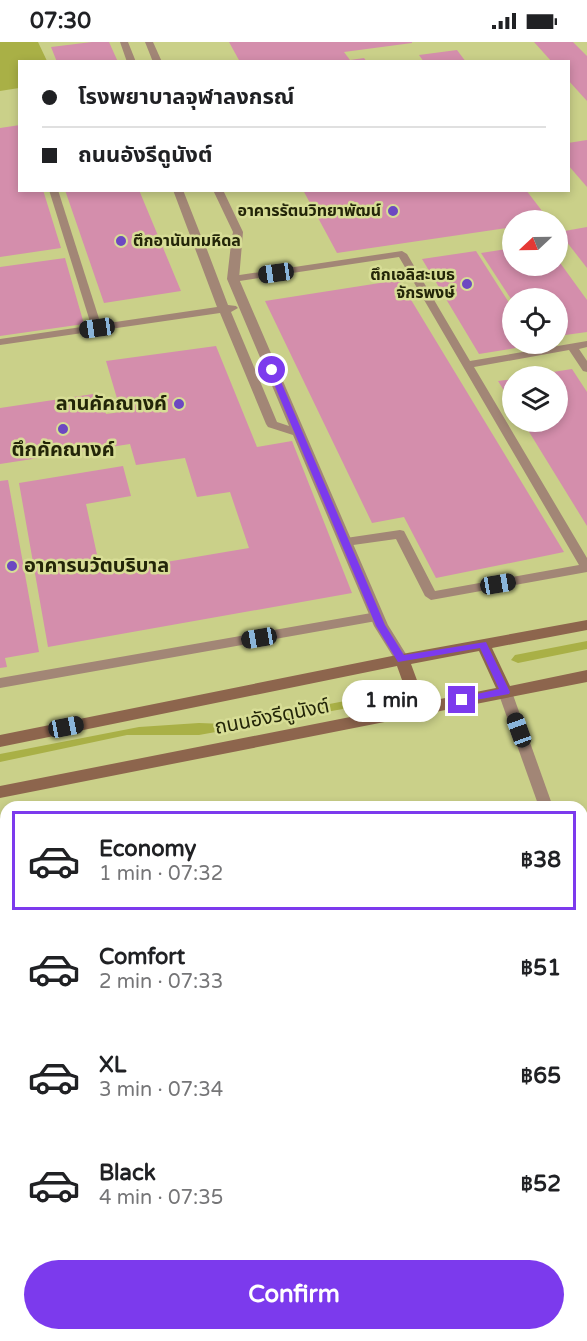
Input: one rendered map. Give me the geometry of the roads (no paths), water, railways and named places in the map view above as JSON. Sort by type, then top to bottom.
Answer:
[{"type":"main road","name":"ถนนอังรีดูนังต์","points":[[0,741],[402,659],[587,625]]},
{"type":"main road","points":[[483,644],[505,692]]},
{"type":"main road","points":[[402,659],[420,710]]},
{"type":"main road","name":"ถนนอังรีดูนังต์","points":[[0,792],[587,676]]},
{"type":"street","points":[[123,42],[131,60]]},
{"type":"street","points":[[149,42],[157,60]]},
{"type":"street","points":[[179,192],[272,424],[299,433]]},
{"type":"street","points":[[219,192],[238,232],[233,279],[377,617],[402,659]]},
{"type":"street","points":[[200,245],[237,240]]},
{"type":"street","points":[[0,342],[245,307]]},
{"type":"lane","points":[[54,192],[97,328]]},
{"type":"lane","points":[[233,279],[402,254],[586,568],[431,596],[400,534],[346,542]]},
{"type":"lane","points":[[467,365],[587,344]]},
{"type":"lane","points":[[572,346],[587,369]]},
{"type":"lane","points":[[0,684],[377,617]]},
{"type":"lane","points":[[505,692],[544,801]]},
{"type":"place","name":"อาคารรัตนวิทยาพัฒน์","points":[[393,211]]},
{"type":"place","name":"ตึกอานันทมหิดล","points":[[121,241]]},
{"type":"place","name":"ตึกเอลิสะเบธ จักรพงษ์","points":[[467,284]]},
{"type":"place","name":"ลานคัคณางค์","points":[[179,404]]},
{"type":"place","name":"ตึกคัคณางค์","points":[[63,429]]},
{"type":"place","name":"อาคารนวัตบริบาล","points":[[12,566]]}]
